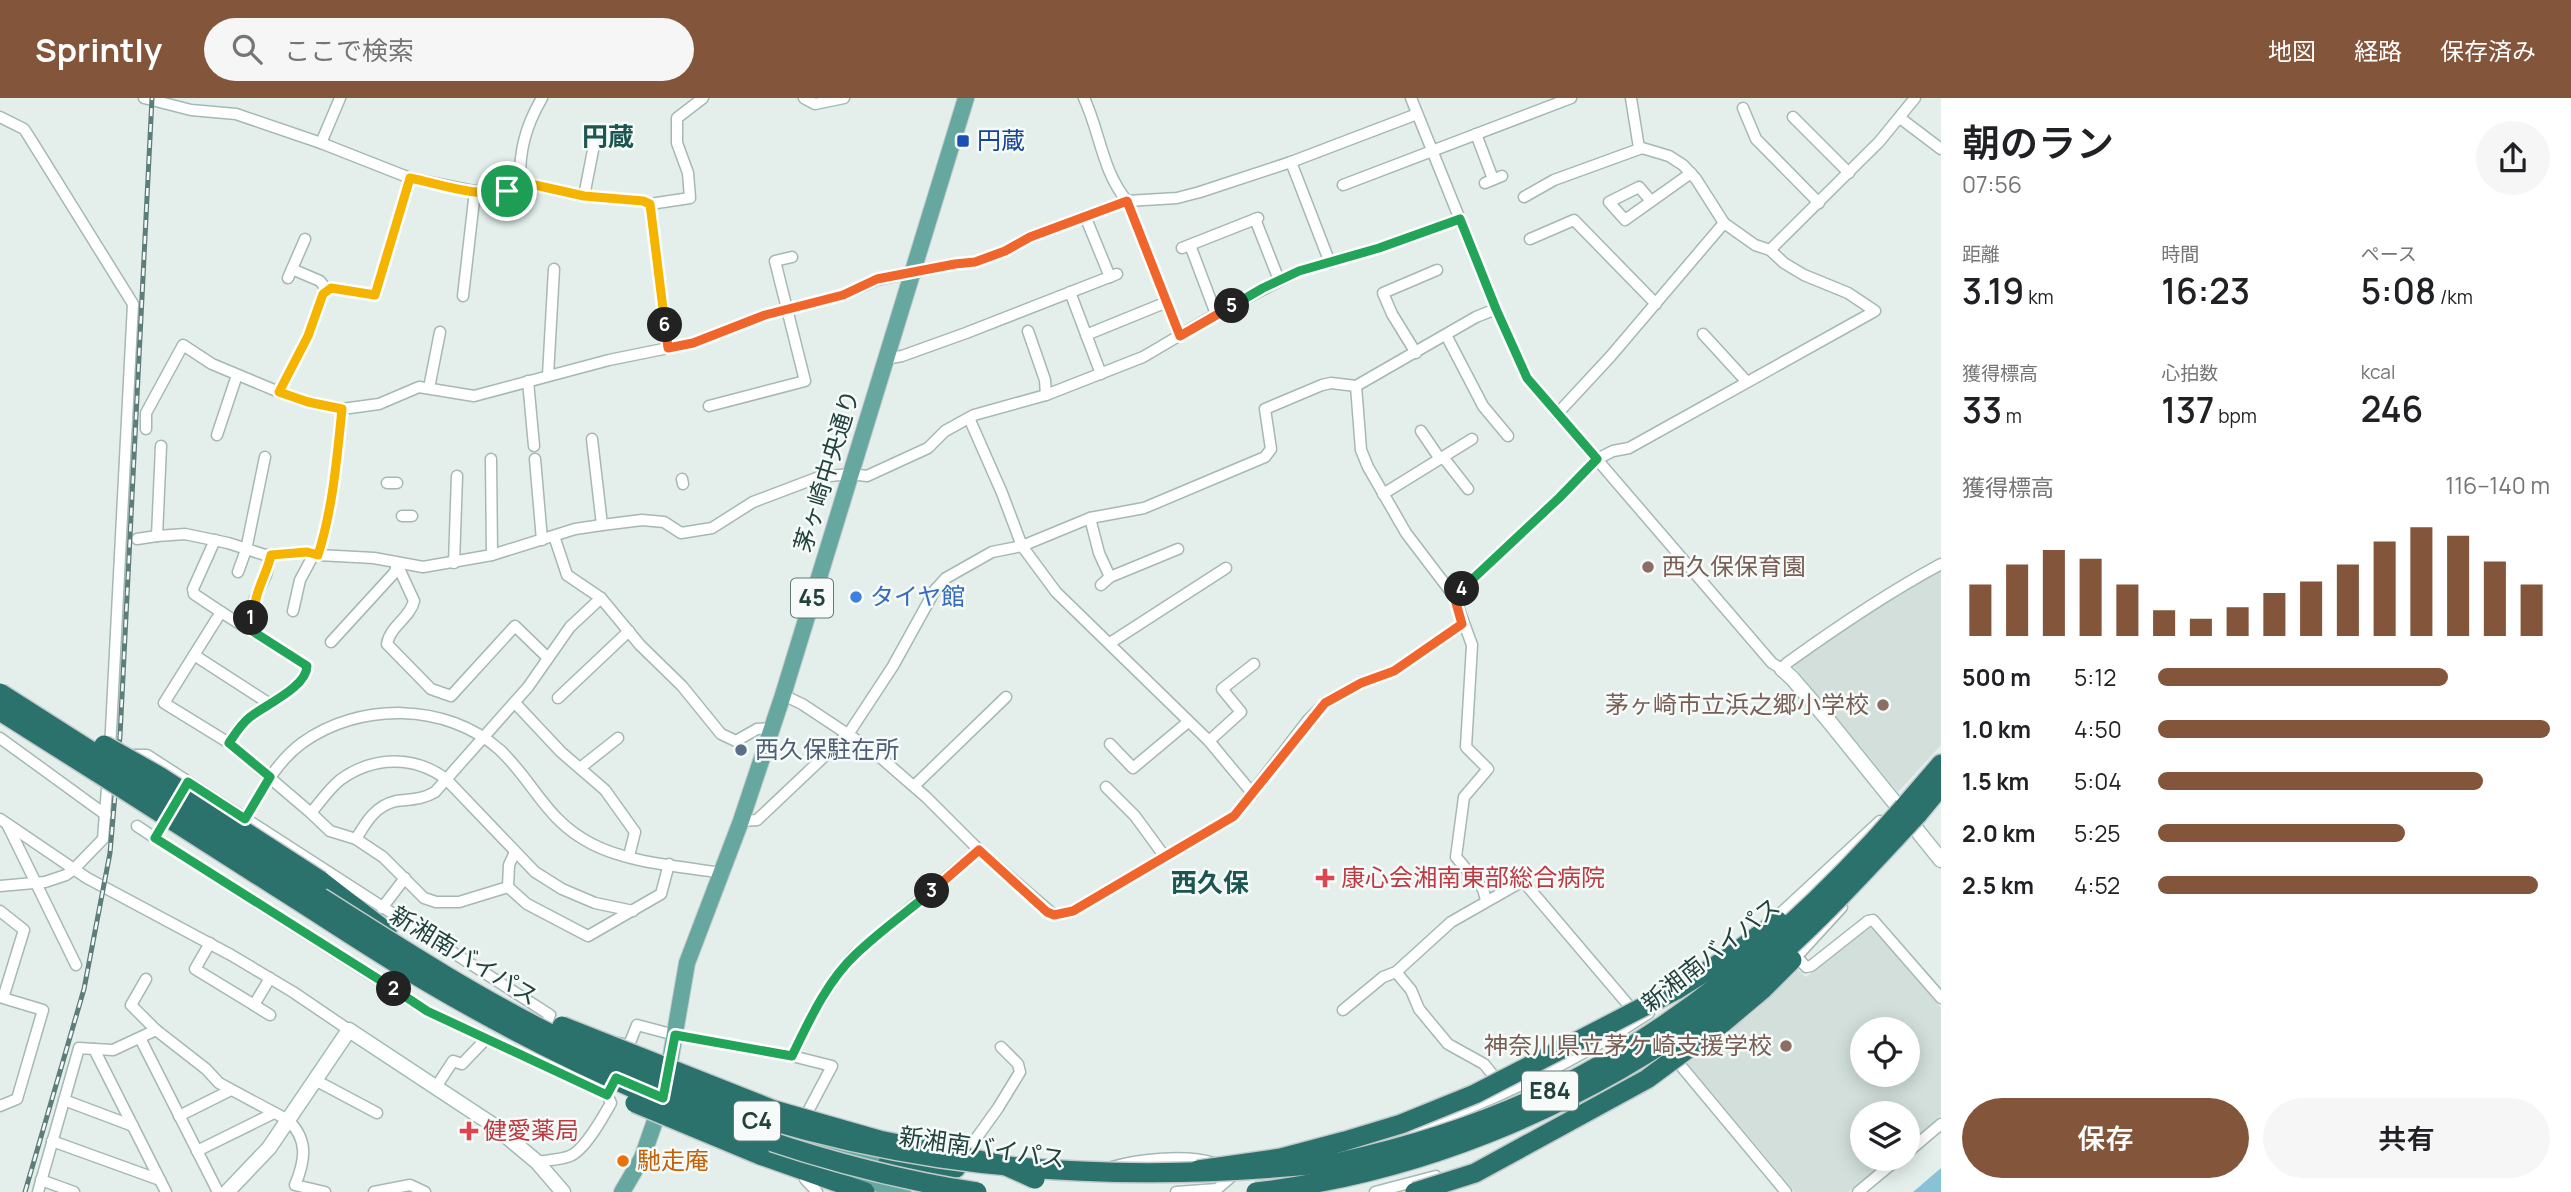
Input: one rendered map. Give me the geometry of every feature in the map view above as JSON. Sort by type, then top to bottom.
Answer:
[{"type":"highway","name":"新湘南バイパス","points":[[0,694],[431,972],[609,1062],[687,1096],[859,1153],[952,1173],[1019,1182],[1108,1187],[1245,1179],[1331,1164],[1391,1151],[1442,1135],[1543,1094],[1600,1066],[1693,1005],[1731,976],[1804,912],[1865,851],[1941,786]]},
{"type":"highway","points":[[0,694],[159,776],[356,906],[431,972]]},
{"type":"highway","name":"新湘南バイパス","points":[[0,709],[427,982],[503,1025],[606,1076],[709,1120],[819,1156],[897,1177],[979,1192]]},
{"type":"highway","points":[[0,720],[175,836],[301,914],[431,972]]},
{"type":"highway","name":"新湘南バイパス","points":[[1256,1192],[1382,1168],[1436,1152],[1514,1123],[1615,1072],[1687,1026],[1767,967],[1851,886],[1908,813],[1941,764]]},
{"type":"highway","points":[[888,1163],[1054,1176],[1211,1170],[1281,1158],[1402,1124],[1632,1019],[1730,957],[1773,925],[1908,813]]},
{"type":"highway","name":"E84","points":[[1671,1062],[1762,990],[1856,888],[1908,813]]},
{"type":"highway","name":"C4","points":[[353,935],[442,997],[532,1051],[593,1083],[748,1150],[865,1192]]},
{"type":"highway","name":"C4","points":[[431,972],[572,1031],[774,1110],[878,1140],[1004,1165],[1049,1187]]},
{"type":"highway","points":[[1206,1192],[1229,1171],[1268,1150],[1403,1113],[1485,1078],[1574,1033],[1632,1019]]},
{"type":"highway","points":[[1415,1192],[1475,1173],[1647,1079],[1671,1062]]},
{"type":"highway","points":[[1325,1192],[1388,1181],[1430,1168],[1579,1107],[1671,1062]]},
{"type":"highway","points":[[790,1153],[908,1191]]},
{"type":"main road","name":"茅ヶ崎中央通り","points":[[664,1094],[687,963],[741,821],[783,695],[966,98]]},
{"type":"main road","points":[[0,694],[46,732],[0,709]]},
{"type":"main road","points":[[186,820],[530,1035],[616,1078],[820,1145],[927,1172],[979,1192]]},
{"type":"main road","points":[[431,972],[723,1127],[790,1153]]},
{"type":"main road","name":"45","points":[[622,1192],[653,1132],[664,1094]]},
{"type":"street","points":[[144,98],[191,110],[236,114],[321,143],[410,178],[498,193],[526,183],[584,196],[643,201],[650,204],[690,198],[688,173],[677,143],[677,118],[703,98]]},
{"type":"street","points":[[191,110],[195,98]]},
{"type":"street","points":[[321,143],[340,98]]},
{"type":"street","points":[[520,185],[519,162],[525,131],[542,98]]},
{"type":"street","points":[[804,98],[815,104],[844,98]]},
{"type":"street","points":[[1084,98],[1096,125],[1098,145],[1114,183],[1127,201],[1180,336]]},
{"type":"street","points":[[1411,98],[1496,309],[1527,378],[1772,663],[1792,678],[1908,813],[1941,860]]},
{"type":"street","points":[[1343,185],[1571,98]]},
{"type":"street","points":[[1631,98],[1639,148]]},
{"type":"street","points":[[1770,250],[1849,173],[1915,98]]},
{"type":"street","points":[[1743,108],[1756,139],[1819,203]]},
{"type":"street","points":[[146,429],[146,413],[183,345],[212,364],[279,392],[342,409],[379,404],[419,387],[474,396],[548,375],[693,343],[765,315],[843,295],[877,279],[992,257],[1030,237],[1127,201],[1177,198],[1291,162],[1417,114]]},
{"type":"street","points":[[0,117],[24,129],[133,304],[103,839],[73,870],[58,879],[0,886]]},
{"type":"street","points":[[1793,117],[1849,173]]},
{"type":"street","points":[[1900,118],[1941,149]]},
{"type":"street","points":[[1476,134],[1494,179]]},
{"type":"street","points":[[584,196],[596,135]]},
{"type":"street","points":[[1454,596],[1503,552],[1597,459],[1613,451],[1629,448],[1875,311],[1848,293],[1794,269],[1770,250],[1755,245],[1724,223],[1691,173],[1669,156],[1639,148],[1554,180],[1524,197]]},
{"type":"street","points":[[1291,162],[1330,262]]},
{"type":"street","points":[[1651,201],[1691,173]]},
{"type":"street","points":[[279,392],[308,336],[327,289],[375,295],[410,178]]},
{"type":"street","points":[[463,296],[475,191]]},
{"type":"street","points":[[650,204],[668,348]]},
{"type":"street","points":[[885,359],[902,356],[940,342],[1113,275],[1085,216]]},
{"type":"street","points":[[1216,314],[1186,246],[1256,218],[1279,280]]},
{"type":"street","points":[[137,539],[185,534],[271,555],[284,552],[374,558],[423,568],[492,555],[602,525],[642,520],[664,522],[681,533],[712,528],[753,502],[818,477],[850,474],[867,476],[928,448],[945,431],[969,418],[1046,395],[1143,357],[1216,314],[1299,271],[1379,248],[1460,219]]},
{"type":"street","points":[[1530,239],[1574,220],[1656,304]]},
{"type":"street","points":[[1557,414],[1656,304],[1724,223]]},
{"type":"street","points":[[305,239],[290,273],[320,281],[327,289]]},
{"type":"street","points":[[709,405],[805,382],[775,261],[792,257]]},
{"type":"street","points":[[548,375],[554,269]]},
{"type":"street","points":[[1416,353],[1392,314],[1383,293],[1437,270]]},
{"type":"street","points":[[1070,292],[1101,374]]},
{"type":"street","points":[[1086,335],[1167,302]]},
{"type":"street","points":[[741,821],[757,820],[849,733],[894,666],[935,590],[946,578],[992,552],[1021,546],[1090,518],[1144,508],[1265,457],[1271,449],[1265,409],[1322,385],[1331,383],[1356,386],[1476,317],[1496,309]]},
{"type":"street","points":[[1028,331],[1045,380],[1046,395]]},
{"type":"street","points":[[429,388],[440,332]]},
{"type":"street","points":[[1703,334],[1747,382]]},
{"type":"street","points":[[1446,335],[1483,406],[1508,436]]},
{"type":"street","points":[[218,435],[237,375]]},
{"type":"street","points":[[528,381],[534,446]]},
{"type":"street","points":[[1356,386],[1361,450],[1406,533],[1454,596],[1462,624],[1472,645],[1466,747],[1488,769],[1464,797],[1456,857],[1483,889],[1486,901]]},
{"type":"street","points":[[293,611],[300,580],[324,537],[337,462],[342,409]]},
{"type":"street","points":[[969,418],[1002,493],[1021,546],[1056,592],[1209,741],[1253,794]]},
{"type":"street","points":[[1422,431],[1468,489]]},
{"type":"street","points":[[592,439],[602,525]]},
{"type":"street","points":[[1383,494],[1472,439]]},
{"type":"street","points":[[156,536],[161,446]]},
{"type":"street","points":[[238,572],[246,550],[265,457]]},
{"type":"street","points":[[491,459],[492,555]]},
{"type":"street","points":[[535,459],[542,540]]},
{"type":"street","points":[[454,563],[457,476]]},
{"type":"street","points":[[1090,518],[1106,581],[1178,549]]},
{"type":"street","points":[[554,536],[567,576],[601,598],[726,738],[741,740],[757,729],[771,728]]},
{"type":"street","points":[[215,540],[192,589],[194,594],[307,666],[307,671],[297,684],[247,720],[229,743]]},
{"type":"street","points":[[246,627],[256,609],[256,598],[271,555]]},
{"type":"street","points":[[331,642],[395,572],[397,564]]},
{"type":"street","points":[[397,564],[414,601],[413,607],[391,632],[387,644],[431,689],[451,696],[515,626],[548,658]]},
{"type":"street","points":[[1782,669],[1850,618],[1941,564]]},
{"type":"street","points":[[1110,643],[1226,568]]},
{"type":"street","points":[[356,839],[369,818],[380,808],[395,802],[424,798],[435,792],[515,702],[570,627],[601,598]]},
{"type":"street","points":[[221,612],[164,703],[229,743],[330,831],[356,839],[383,857],[424,898],[436,902],[459,902],[509,887]]},
{"type":"street","points":[[783,695],[849,733],[914,786],[979,850],[1054,915],[1073,911],[1234,816],[1308,720],[1325,703],[1361,683],[1394,671],[1462,624]]},
{"type":"street","points":[[558,698],[629,631]]},
{"type":"street","points":[[194,655],[271,704]]},
{"type":"street","points":[[1209,741],[1241,712],[1222,690],[1254,664]]},
{"type":"street","points":[[914,786],[1006,697]]},
{"type":"street","points":[[515,702],[561,752],[605,790],[635,832],[629,856]]},
{"type":"street","points":[[245,819],[270,777],[287,757],[316,735],[335,725],[378,714],[423,715],[464,727],[482,738],[512,763],[559,822],[592,845],[629,856],[721,873]]},
{"type":"street","points":[[1110,744],[1133,768],[1188,722]]},
{"type":"street","points":[[0,739],[106,815]]},
{"type":"street","points":[[580,768],[618,739]]},
{"type":"street","points":[[1786,1192],[1671,1062],[1708,1038],[1798,958],[1908,813],[1941,754]]},
{"type":"street","points":[[132,755],[147,755],[550,1015],[625,1045],[632,1043],[637,1025],[832,1066],[805,1117]]},
{"type":"street","points":[[311,813],[340,781],[364,767],[387,761],[420,765],[436,771],[446,779],[534,872],[562,889],[595,903],[633,911]]},
{"type":"street","points":[[155,838],[188,782]]},
{"type":"street","points":[[1106,787],[1135,816],[1165,857]]},
{"type":"street","points":[[1908,813],[1941,792]]},
{"type":"street","points":[[3,822],[73,870],[270,978],[436,1087],[493,1125],[537,1162],[563,1192]]},
{"type":"street","points":[[3,822],[76,965]]},
{"type":"street","points":[[137,826],[427,1011],[607,1095],[611,1103],[579,1150],[572,1156],[537,1162]]},
{"type":"street","points":[[792,1056],[818,1005],[836,976],[854,955],[979,850]]},
{"type":"street","points":[[515,852],[509,865],[509,887],[527,904],[588,936],[661,894],[669,864]]},
{"type":"street","points":[[382,908],[405,878]]},
{"type":"street","points":[[1176,1192],[1217,1189],[1235,1172],[1318,1156],[1427,1125],[1506,1091],[1588,1050],[1632,1019],[1523,881],[1451,922],[1396,972],[1384,977],[1343,1010]]},
{"type":"street","points":[[0,911],[24,930],[3,998],[43,1010],[17,1099],[0,1105]]},
{"type":"street","points":[[1798,958],[1806,967],[1811,966],[1868,921],[1873,920],[1941,998]]},
{"type":"street","points":[[210,943],[195,969],[270,1015]]},
{"type":"street","points":[[1396,972],[1411,990],[1419,1009],[1448,1044],[1484,1065],[1506,1091],[1529,1142]]},
{"type":"street","points":[[254,1005],[270,978]]},
{"type":"street","points":[[146,979],[131,1005],[156,1030],[206,1069],[219,1083],[288,1121],[302,1139],[304,1153],[292,1188],[325,1192]]},
{"type":"street","points":[[542,1033],[550,1015]]},
{"type":"street","points":[[37,1192],[79,1048],[113,1051],[156,1030]]},
{"type":"street","points":[[227,1192],[269,1147],[349,1030]]},
{"type":"street","points":[[140,1038],[218,1192]]},
{"type":"street","points":[[436,1087],[453,1061],[462,1064],[486,1039]]},
{"type":"street","points":[[965,1154],[1020,1072],[1018,1064],[1001,1046]]},
{"type":"street","points":[[94,1049],[166,1192]]},
{"type":"street","points":[[607,1095],[616,1078]]},
{"type":"street","points":[[1375,1192],[1438,1175],[1529,1142],[1647,1079]]},
{"type":"street","points":[[315,1080],[377,1113]]},
{"type":"street","points":[[179,1116],[231,1090]]},
{"type":"street","points":[[64,1100],[133,1126]]},
{"type":"street","points":[[768,1129],[777,1110],[887,1140],[1040,1166],[1107,1169],[1127,1162],[1189,1158],[1205,1160],[1235,1172]]},
{"type":"street","points":[[197,1151],[274,1113]]},
{"type":"street","points":[[1920,1142],[1941,1124]]},
{"type":"street","points":[[716,1143],[723,1127]]},
{"type":"street","points":[[702,1137],[841,1192]]},
{"type":"street","points":[[52,1141],[160,1180]]},
{"type":"street","points":[[1318,1156],[1325,1192]]},
{"type":"street","points":[[1858,1192],[1883,1171]]},
{"type":"street","points":[[805,1179],[817,1192]]},
{"type":"street","points":[[41,1180],[74,1192]]},
{"type":"street","points":[[374,1192],[410,1185],[425,1192]]},
{"type":"shaded area","name":"茅ヶ崎市立浜之郷小学校","points":[[1941,570],[1941,745],[1898,792],[1793,665],[1909,586]]},
{"type":"shaded area","name":"神奈川県立茅ケ崎支援学校","points":[[1869,928],[1874,929],[1941,1008],[1941,1116],[1920,1134],[1920,1101],[1850,1101],[1850,1171],[1874,1171],[1848,1192],[1795,1192],[1687,1063],[1756,1010],[1798,970],[1806,977]]},
{"type":"water","points":[[1941,1168],[1941,1192],[1913,1192]]},
{"type":"railway","points":[[25,1192],[84,989],[110,853],[120,736],[152,98]]},
{"type":"place","name":"円蔵","points":[[963,141]]},
{"type":"place","name":"西久保保育園","points":[[1648,567]]},
{"type":"place","name":"タイヤ館","points":[[856,597]]},
{"type":"place","name":"茅ヶ崎市立浜之郷小学校","points":[[1883,705]]},
{"type":"place","name":"西久保駐在所","points":[[741,750]]},
{"type":"place","name":"康心会湘南東部総合病院","points":[[1325,878]]},
{"type":"place","name":"神奈川県立茅ケ崎支援学校","points":[[1786,1046]]},
{"type":"place","name":"健愛薬局","points":[[469,1131]]},
{"type":"place","name":"馳走庵","points":[[623,1161]]},
{"type":"district","name":"円蔵","points":[[608,137]]},
{"type":"district","name":"西久保","points":[[1210,883]]},
{"type":"route","points":[[410,178],[475,191],[507,191],[526,183],[584,196],[643,201],[650,204],[668,348],[693,343],[765,315],[843,295],[877,279],[992,257],[1030,237],[1127,201],[1180,336],[1263,288],[1299,271],[1379,248],[1460,219],[1527,378],[1597,459],[1503,552],[1454,596],[1462,624],[1394,671],[1361,683],[1325,703],[1308,720],[1234,816],[1066,914],[1054,915],[1047,912],[979,850],[854,955],[836,976],[812,1015],[792,1056],[675,1035],[663,1098],[616,1078],[607,1095],[427,1011],[155,838],[188,782],[245,819],[270,777],[229,743],[247,720],[285,694],[307,671],[307,666],[246,627],[256,609],[256,598],[271,555],[307,552],[318,555],[324,537],[337,462],[342,409],[279,392],[308,336],[323,294],[331,288],[375,295],[410,178]]}]
